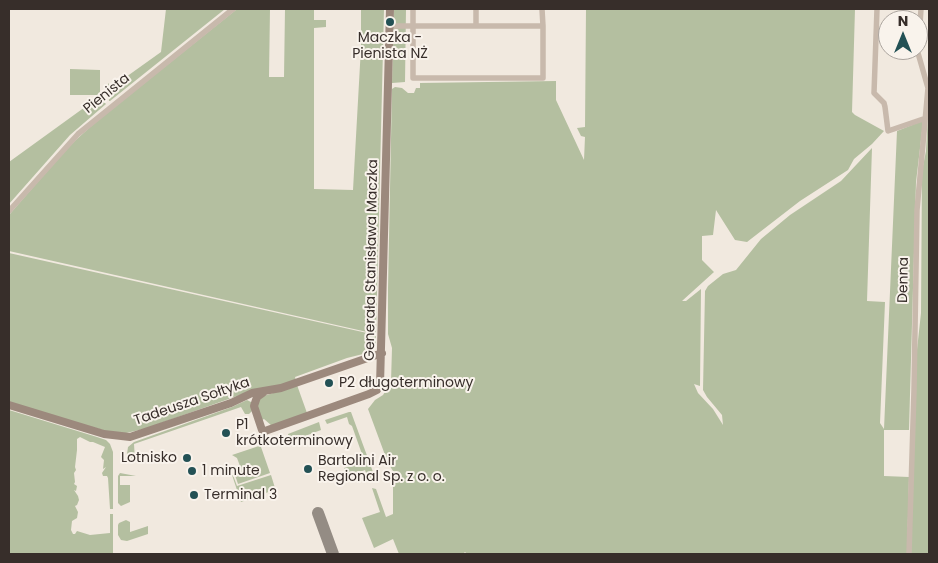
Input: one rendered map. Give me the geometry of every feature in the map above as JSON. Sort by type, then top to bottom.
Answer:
[{"type":"street","name":"Pienista","points":[[9,211],[78,134],[233,9]]},
{"type":"street","name":"Generała Stanisława Maczka","points":[[254,403],[263,431],[374,392],[381,382],[390,9]]},
{"type":"street","points":[[412,9],[412,78],[543,78],[542,9]]},
{"type":"street","points":[[476,9],[476,26]]},
{"type":"street","points":[[877,9],[874,93],[884,103],[888,131],[926,118]]},
{"type":"street","name":"Denna","points":[[909,554],[917,210],[928,95],[926,78],[918,49],[921,9]]},
{"type":"street","points":[[390,26],[543,26]]},
{"type":"street","name":"Tadeusza Sołtyka","points":[[9,406],[104,434],[125,437],[140,435],[252,393],[281,388],[382,353]]},
{"type":"street","points":[[240,399],[247,399],[254,403],[257,397],[264,392]]},
{"type":"green space","points":[[166,9],[225,9],[109,101],[108,83],[112,87],[161,52]]},
{"type":"green space","points":[[237,9],[270,9],[269,77],[284,77],[285,9],[314,9],[314,20],[326,20],[326,27],[314,28],[314,189],[353,190],[361,47],[361,9],[384,9],[376,334],[9,251],[9,215],[67,148],[99,119]]},
{"type":"green space","points":[[394,9],[406,9],[405,82],[392,83]]},
{"type":"green space","points":[[586,9],[855,9],[852,112],[884,131],[854,159],[848,170],[800,201],[747,242],[735,240],[716,210],[713,235],[702,236],[702,260],[714,272],[682,301],[686,301],[701,289],[700,386],[694,384],[698,393],[713,409],[723,425],[722,415],[703,390],[705,291],[708,286],[723,274],[736,270],[761,239],[790,215],[841,181],[872,148],[867,301],[885,302],[880,423],[884,429],[897,131],[922,121],[916,182],[909,430],[884,430],[884,476],[909,477],[907,554],[467,554],[465,552],[463,554],[399,554],[393,539],[374,548],[362,518],[380,512],[372,488],[376,489],[386,517],[393,514],[393,471],[388,463],[368,409],[375,400],[383,395],[391,382],[392,348],[388,334],[388,288],[392,89],[395,87],[402,88],[408,93],[414,93],[416,88],[420,88],[420,83],[556,81],[556,100],[584,160],[585,137],[581,136],[577,128],[585,127]]},
{"type":"green space","points":[[70,69],[100,70],[100,95],[70,95]]},
{"type":"green space","points":[[103,94],[106,104],[70,135],[9,204],[9,162]]},
{"type":"green space","points":[[929,97],[929,554],[911,554],[915,368],[921,313],[922,171],[926,151]]},
{"type":"green space","points":[[9,253],[367,333],[376,336],[376,343],[367,353],[347,358],[295,377],[296,381],[281,386],[257,389],[144,429],[126,433],[113,433],[9,403]]},
{"type":"green space","points":[[297,385],[307,413],[272,426],[264,419],[262,420],[257,405],[261,397]]},
{"type":"green space","points":[[247,400],[251,402],[252,411],[249,414],[245,414],[241,407],[134,444],[135,461],[127,454],[128,447],[134,442]]},
{"type":"green space","points":[[9,410],[106,440],[110,444],[113,452],[113,509],[110,509],[108,478],[103,476],[102,473],[106,467],[103,469],[104,460],[101,457],[105,447],[80,437],[77,439],[74,484],[77,486],[76,491],[74,490],[79,500],[75,506],[78,512],[77,518],[72,521],[71,530],[73,534],[77,531],[90,535],[110,533],[110,514],[113,514],[113,554],[9,554]]},
{"type":"green space","points":[[351,412],[373,472],[373,476],[368,479],[365,470],[349,476],[344,468],[354,465],[353,461],[363,457],[347,417],[327,424],[325,420]]},
{"type":"green space","points":[[319,422],[321,430],[289,442],[288,434]]},
{"type":"green space","points":[[259,446],[270,473],[238,484],[233,469],[240,466],[237,458],[232,455]]},
{"type":"green space","points":[[120,473],[136,476],[120,476],[120,485],[130,485],[130,502],[121,506],[118,503],[118,476]]},
{"type":"green space","points":[[232,475],[237,486],[271,475],[275,488],[241,502]]},
{"type":"green space","points":[[126,520],[130,522],[130,532],[148,526],[148,534],[127,541],[121,540],[118,535],[118,525]]},
{"type":"taxiway","points":[[318,513],[333,554]]},
{"type":"place","name":"Maczka - Pienista NŻ","points":[[390,22]]},
{"type":"place","name":"P2 długoterminowy","points":[[329,383]]},
{"type":"place","name":"P1 krótkoterminowy","points":[[226,433]]},
{"type":"place","name":"Lotnisko","points":[[187,458]]},
{"type":"place","name":"Bartolini Air Regional Sp. z o. o.","points":[[308,469]]},
{"type":"place","name":"1 minute","points":[[192,471]]},
{"type":"place","name":"Terminal 3","points":[[194,495]]}]
